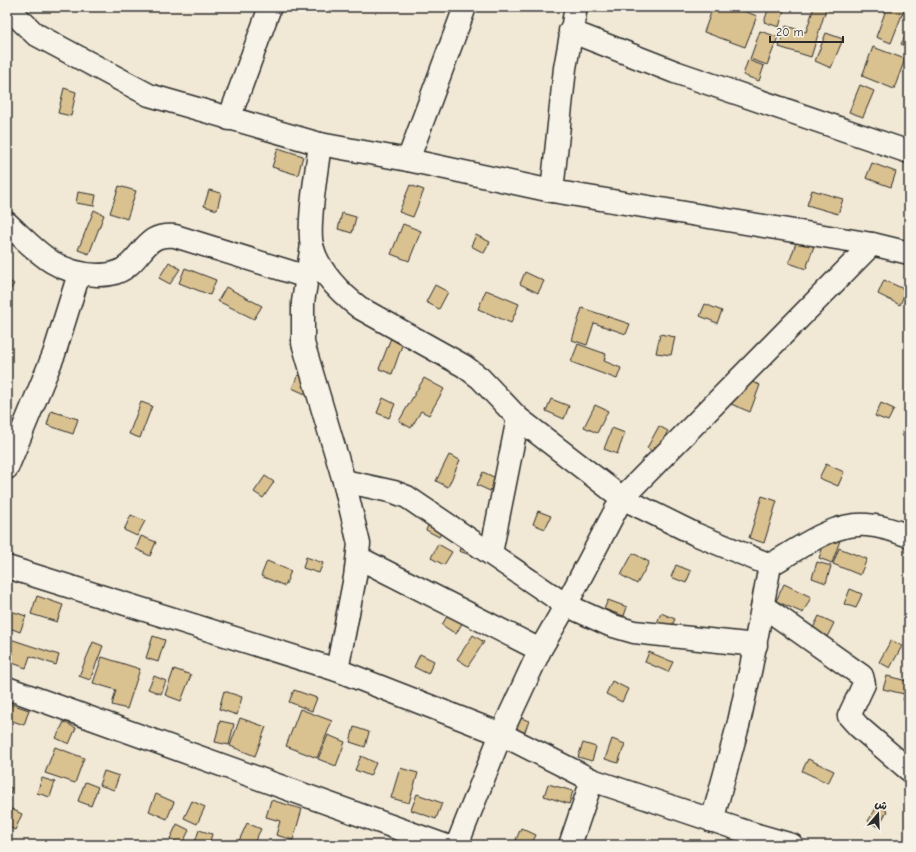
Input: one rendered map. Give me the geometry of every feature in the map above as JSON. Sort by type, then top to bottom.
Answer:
[{"type":"street","points":[[7,7],[35,34],[149,95],[320,144],[408,160],[552,191],[872,244],[909,253]]},
{"type":"street","points":[[229,119],[270,7]]},
{"type":"street","points":[[408,160],[464,7]]},
{"type":"street","points":[[552,191],[570,31],[576,7]]},
{"type":"street","points":[[570,31],[675,72],[909,152]]},
{"type":"street","points":[[320,144],[311,226],[312,245],[303,302],[303,343],[344,482],[359,544],[359,558],[337,670]]},
{"type":"street","points":[[7,223],[40,254],[63,268],[79,274],[110,275],[121,271],[131,263],[148,243],[158,237],[175,236],[307,277]]},
{"type":"street","points":[[457,845],[501,734],[540,650],[566,605],[622,498],[872,244]]},
{"type":"street","points":[[312,245],[321,267],[344,296],[360,308],[464,366],[480,378],[518,418],[622,498],[694,534],[770,565]]},
{"type":"street","points":[[7,468],[54,354],[79,274]]},
{"type":"street","points":[[491,554],[518,418]]},
{"type":"street","points":[[344,482],[394,492],[407,497],[566,605],[623,630],[756,646]]},
{"type":"street","points":[[770,565],[841,527],[867,525],[909,536]]},
{"type":"street","points":[[359,558],[540,650]]},
{"type":"street","points":[[712,821],[739,722],[756,646],[770,565]]},
{"type":"street","points":[[7,567],[337,670],[501,734],[592,780],[712,821],[745,839],[792,845]]},
{"type":"street","points":[[763,606],[862,676],[864,684],[850,716],[859,727],[909,770]]},
{"type":"street","points":[[7,688],[444,845]]},
{"type":"street","points":[[570,845],[592,780]]},
{"type":"building","points":[[713,7],[733,7],[757,16],[745,47],[704,32]]},
{"type":"building","points":[[769,7],[784,10],[779,27],[764,22]]},
{"type":"building","points":[[814,7],[826,9],[811,57],[779,47],[786,26],[806,32]]},
{"type":"building","points":[[887,7],[905,7],[891,43],[876,37]]},
{"type":"building","points":[[909,29],[909,48],[901,44]]},
{"type":"building","points":[[760,31],[778,37],[767,65],[750,59]]},
{"type":"building","points":[[826,33],[843,39],[831,68],[815,61]]},
{"type":"building","points":[[873,47],[905,59],[894,89],[862,76]]},
{"type":"building","points":[[748,60],[764,66],[759,81],[743,75]]},
{"type":"building","points":[[860,85],[874,91],[863,117],[849,112]]},
{"type":"building","points":[[64,88],[76,92],[71,116],[58,113]]},
{"type":"building","points":[[278,148],[303,156],[298,175],[272,167]]},
{"type":"building","points":[[872,163],[896,172],[891,187],[866,178]]},
{"type":"building","points":[[410,185],[424,190],[413,217],[399,212]]},
{"type":"building","points":[[119,186],[136,191],[127,219],[110,213]]},
{"type":"building","points":[[209,190],[221,193],[217,210],[204,206]]},
{"type":"building","points":[[812,190],[843,199],[838,214],[807,205]]},
{"type":"building","points":[[78,192],[96,195],[94,206],[76,203]]},
{"type":"building","points":[[94,210],[104,215],[89,254],[78,250]]},
{"type":"building","points":[[342,213],[356,217],[352,233],[338,229]]},
{"type":"building","points":[[403,224],[421,231],[409,261],[391,254]]},
{"type":"building","points":[[799,234],[816,240],[806,269],[789,263]]},
{"type":"building","points":[[476,235],[490,242],[484,253],[471,246]]},
{"type":"building","points":[[169,262],[180,269],[170,284],[159,278]]},
{"type":"building","points":[[185,268],[216,280],[210,295],[179,283]]},
{"type":"building","points":[[525,272],[544,281],[538,293],[520,284]]},
{"type":"building","points":[[7,279],[14,284],[7,295]]},
{"type":"building","points":[[884,280],[906,290],[900,305],[878,294]]},
{"type":"building","points":[[435,285],[448,292],[439,309],[426,302]]},
{"type":"building","points":[[226,287],[262,306],[254,319],[218,301]]},
{"type":"building","points":[[486,290],[519,304],[511,323],[478,309]]},
{"type":"building","points":[[705,304],[722,311],[717,323],[700,316]]},
{"type":"building","points":[[582,308],[630,324],[626,334],[594,323],[587,345],[572,340]]},
{"type":"building","points":[[394,330],[406,334],[392,374],[379,369]]},
{"type":"building","points":[[660,334],[675,337],[671,355],[656,353]]},
{"type":"building","points":[[578,344],[606,354],[604,361],[621,368],[617,379],[571,362]]},
{"type":"building","points":[[298,375],[311,381],[305,394],[292,388]]},
{"type":"building","points":[[424,378],[444,389],[429,415],[421,411],[411,428],[399,421]]},
{"type":"building","points":[[741,378],[760,385],[750,412],[731,404]]},
{"type":"building","points":[[383,398],[395,404],[389,418],[377,413]]},
{"type":"building","points":[[551,399],[569,406],[564,419],[546,411]]},
{"type":"building","points":[[141,402],[152,406],[140,438],[129,434]]},
{"type":"building","points":[[881,403],[894,409],[888,421],[875,416]]},
{"type":"building","points":[[595,405],[608,411],[597,433],[584,427]]},
{"type":"building","points":[[51,411],[78,419],[73,434],[47,425]]},
{"type":"building","points":[[909,420],[909,439],[901,435]]},
{"type":"building","points":[[659,426],[668,431],[656,453],[647,448]]},
{"type":"building","points":[[612,428],[625,433],[617,454],[604,449]]},
{"type":"building","points":[[449,455],[460,460],[448,487],[436,481]]},
{"type":"building","points":[[826,464],[844,472],[838,486],[819,478]]},
{"type":"building","points":[[483,472],[496,478],[490,491],[477,485]]},
{"type":"building","points":[[265,476],[274,482],[263,498],[254,492]]},
{"type":"building","points":[[762,496],[777,501],[764,543],[749,538]]},
{"type":"building","points":[[538,511],[551,516],[545,529],[533,524]]},
{"type":"building","points":[[131,515],[145,521],[137,536],[124,530]]},
{"type":"building","points":[[432,517],[446,523],[439,537],[426,530]]},
{"type":"building","points":[[830,528],[843,532],[832,563],[819,558]]},
{"type":"building","points":[[141,536],[156,542],[150,556],[136,549]]},
{"type":"building","points":[[463,539],[481,546],[476,557],[459,551]]},
{"type":"building","points":[[438,544],[452,552],[444,565],[431,558]]},
{"type":"building","points":[[839,548],[867,559],[860,575],[833,564]]},
{"type":"building","points":[[633,553],[649,562],[637,584],[621,575]]},
{"type":"building","points":[[306,557],[323,563],[319,573],[303,568]]},
{"type":"building","points":[[267,561],[291,571],[285,586],[261,576]]},
{"type":"building","points":[[817,562],[831,566],[826,583],[812,578]]},
{"type":"building","points":[[676,565],[691,571],[686,583],[671,577]]},
{"type":"building","points":[[784,584],[811,597],[803,613],[776,601]]},
{"type":"building","points":[[850,589],[862,594],[856,608],[844,604]]},
{"type":"building","points":[[37,596],[63,605],[57,622],[31,614]]},
{"type":"building","points":[[608,600],[627,607],[624,616],[604,609]]},
{"type":"building","points":[[451,609],[465,618],[456,634],[442,625]]},
{"type":"building","points":[[11,611],[26,616],[20,632],[7,627]]},
{"type":"building","points":[[661,613],[675,619],[668,634],[655,628]]},
{"type":"building","points":[[819,616],[834,623],[826,639],[811,632]]},
{"type":"building","points":[[473,635],[484,642],[468,666],[457,659]]},
{"type":"building","points":[[153,636],[165,640],[158,662],[146,658]]},
{"type":"building","points":[[7,638],[59,655],[56,665],[30,656],[26,668],[7,661]]},
{"type":"building","points":[[891,640],[902,646],[890,668],[879,662]]},
{"type":"building","points":[[93,642],[103,646],[90,680],[79,676]]},
{"type":"building","points":[[649,652],[673,662],[668,672],[645,662]]},
{"type":"building","points":[[420,654],[434,661],[428,674],[414,667]]},
{"type":"building","points":[[102,657],[140,669],[127,709],[112,705],[116,690],[93,683]]},
{"type":"building","points":[[174,669],[191,675],[181,701],[165,695]]},
{"type":"building","points":[[154,676],[166,681],[161,694],[148,689]]},
{"type":"building","points":[[887,676],[907,681],[904,694],[883,689]]},
{"type":"building","points":[[612,681],[628,689],[622,702],[606,694]]},
{"type":"building","points":[[908,687],[909,688],[909,702],[903,700]]},
{"type":"building","points":[[294,690],[317,698],[312,711],[289,702]]},
{"type":"building","points":[[224,691],[242,697],[237,715],[219,709]]},
{"type":"building","points":[[11,704],[29,710],[24,725],[7,719]]},
{"type":"building","points":[[300,709],[332,721],[317,758],[286,746]]},
{"type":"building","points":[[516,716],[529,721],[520,744],[507,739]]},
{"type":"building","points":[[240,718],[266,727],[255,756],[230,746]]},
{"type":"building","points":[[220,721],[234,724],[229,745],[215,742]]},
{"type":"building","points":[[64,722],[76,728],[69,744],[56,738]]},
{"type":"building","points":[[354,727],[369,732],[365,747],[350,742]]},
{"type":"building","points":[[328,735],[345,742],[336,766],[318,759]]},
{"type":"building","points":[[612,739],[625,744],[618,763],[605,759]]},
{"type":"building","points":[[583,743],[596,747],[592,761],[578,757]]},
{"type":"building","points":[[55,747],[84,758],[75,783],[45,773]]},
{"type":"building","points":[[361,756],[376,763],[370,776],[355,770]]},
{"type":"building","points":[[808,759],[834,771],[828,783],[802,771]]},
{"type":"building","points":[[400,768],[418,773],[409,803],[391,798]]},
{"type":"building","points":[[104,771],[119,776],[114,790],[99,785]]},
{"type":"building","points":[[42,778],[55,782],[50,797],[37,793]]},
{"type":"building","points":[[85,782],[98,787],[91,806],[78,801]]},
{"type":"building","points":[[548,784],[573,791],[569,804],[544,796]]},
{"type":"building","points":[[7,786],[12,788],[7,802]]},
{"type":"building","points":[[156,794],[174,802],[167,819],[149,811]]},
{"type":"building","points":[[417,794],[442,803],[436,819],[411,810]]},
{"type":"building","points":[[271,800],[302,809],[293,840],[276,835],[280,821],[266,817]]},
{"type":"building","points":[[192,801],[205,807],[197,824],[184,818]]},
{"type":"building","points":[[878,805],[887,811],[878,827],[868,821]]},
{"type":"building","points":[[7,807],[22,814],[15,830],[7,826]]},
{"type":"building","points":[[247,823],[261,829],[253,845],[243,845],[238,843]]},
{"type":"building","points":[[177,824],[189,830],[182,845],[170,839]]},
{"type":"building","points":[[521,828],[536,835],[531,845],[520,845],[515,842]]},
{"type":"building","points":[[199,830],[212,834],[209,845],[194,845]]}]
